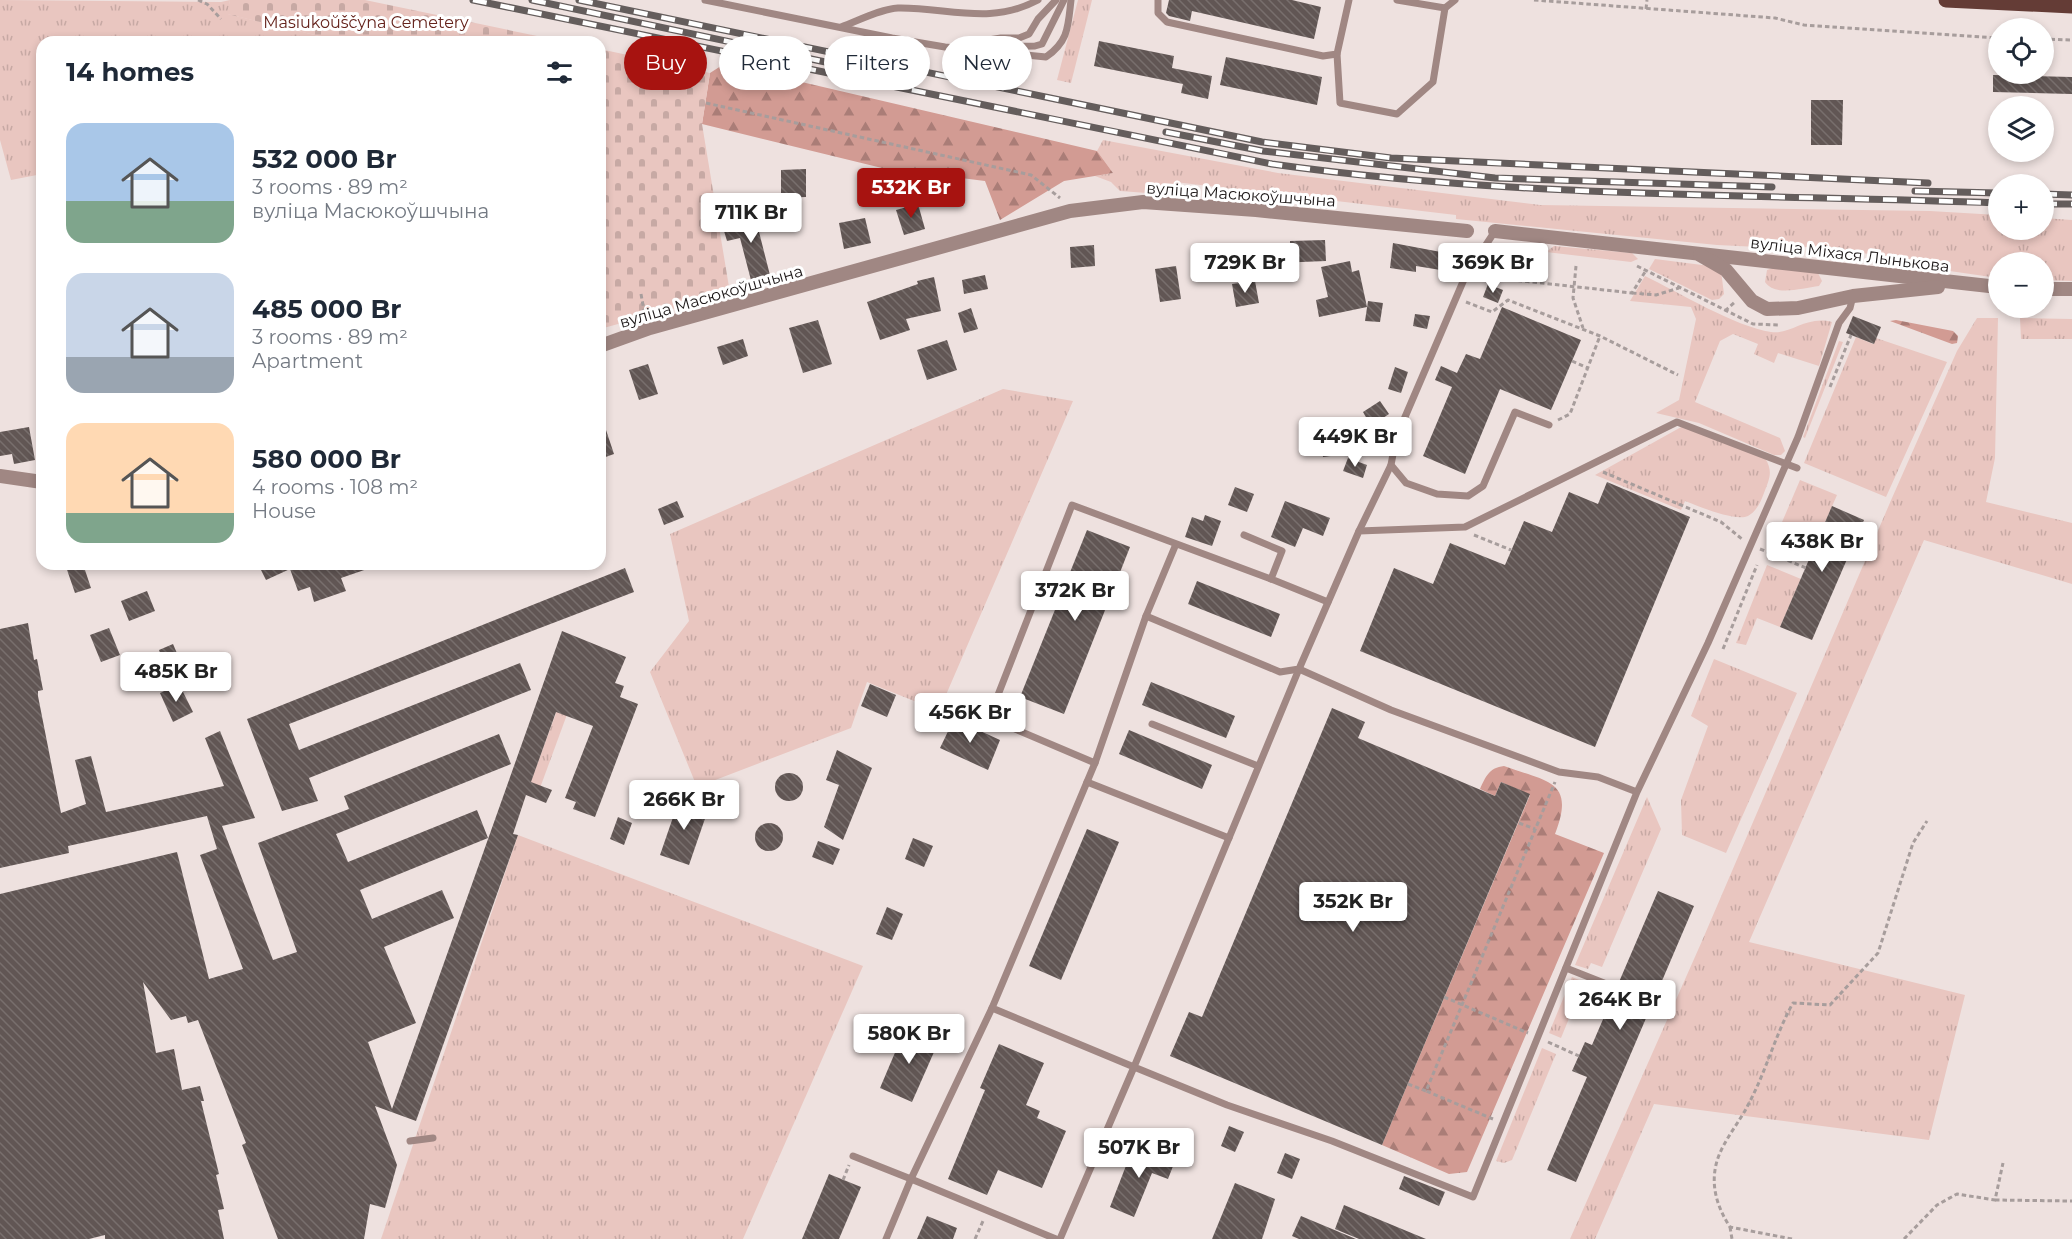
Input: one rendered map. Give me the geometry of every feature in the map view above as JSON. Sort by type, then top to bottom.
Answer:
[{"type":"main road","points":[[1946,0],[2072,6]]},
{"type":"street","name":"вуліца Масюкоўшчына","points":[[606,344],[650,328],[1070,211],[1143,202],[1256,210],[1467,231]]},
{"type":"street","name":"вуліца Міхася Лынькова","points":[[1495,231],[1736,256],[1988,286]]},
{"type":"street","name":"вуліца Міхася Лынькова","points":[[1695,252],[1726,270],[1752,302],[1767,309],[1798,308],[1853,296],[1960,284]]},
{"type":"street","name":"вуліца Міхася Лынькова","points":[[1726,270],[1728,259],[1736,256]]},
{"type":"street","points":[[2054,289],[2072,289]]},
{"type":"street","points":[[0,476],[36,481]]},
{"type":"lane","points":[[705,0],[942,46]]},
{"type":"lane","points":[[841,27],[896,8],[964,15],[1006,12],[1024,8],[1038,0]]},
{"type":"lane","points":[[1024,36],[1029,34],[1038,19],[1056,0]]},
{"type":"lane","points":[[1032,46],[1041,44],[1064,0]]},
{"type":"lane","points":[[1032,56],[1046,57],[1060,47],[1066,35],[1071,0]]},
{"type":"lane","points":[[1158,0],[1158,13],[1167,22],[1323,56],[1337,54]]},
{"type":"lane","points":[[1349,0],[1337,54],[1340,103],[1397,114],[1433,82],[1445,8],[1455,0]]},
{"type":"lane","points":[[1397,0],[1445,8]]},
{"type":"lane","points":[[853,1156],[1058,1239],[1134,1067],[1299,669],[1359,531],[1391,465],[1396,438],[1456,298],[1495,231]]},
{"type":"lane","points":[[992,1008],[1227,1106],[1332,1141],[1473,1197],[1637,792],[1708,643],[1786,464],[1839,323],[1850,308],[1853,296]]},
{"type":"lane","points":[[1391,465],[1406,483],[1437,494],[1468,496],[1483,486],[1515,412],[1549,425]]},
{"type":"lane","points":[[1359,531],[1465,527],[1677,422],[1797,468]]},
{"type":"lane","points":[[1095,763],[989,718],[1072,505],[1328,602]]},
{"type":"lane","points":[[1244,535],[1282,551],[1271,579]]},
{"type":"lane","points":[[886,1239],[910,1179],[992,1008],[1095,763],[1146,616],[1176,544]]},
{"type":"lane","points":[[1146,616],[1280,672],[1299,669],[1391,710],[1559,772],[1598,777],[1637,792]]},
{"type":"lane","points":[[1152,724],[1258,766]]},
{"type":"lane","points":[[1087,782],[1228,838]]},
{"type":"lane","points":[[1566,968],[1604,983]]},
{"type":"lane","points":[[410,1141],[433,1138]]},
{"type":"path","points":[[198,0],[207,4],[221,20]]},
{"type":"path","points":[[1533,0],[1775,18],[1804,26],[1988,37]]},
{"type":"path","points":[[1646,9],[1647,0]]},
{"type":"path","points":[[2054,39],[2072,40]]},
{"type":"path","points":[[706,103],[1031,175],[1055,191],[1070,211]]},
{"type":"path","points":[[1473,266],[1514,280],[1574,287],[1656,295],[1679,288]]},
{"type":"path","points":[[1576,266],[1573,298],[1583,330]]},
{"type":"path","points":[[1637,266],[1753,324],[1774,326]]},
{"type":"path","points":[[1632,293],[1645,272]]},
{"type":"path","points":[[641,294],[650,328]]},
{"type":"path","points":[[1456,298],[1492,312],[1508,300],[1600,336],[1678,375]]},
{"type":"path","points":[[1549,425],[1570,414],[1600,336]]},
{"type":"path","points":[[1572,361],[1588,368]]},
{"type":"path","points":[[1600,470],[1721,522],[1750,545],[1806,568]]},
{"type":"path","points":[[1481,528],[1470,533],[1511,550]]},
{"type":"path","points":[[1426,1091],[1559,772]]},
{"type":"path","points":[[1732,1239],[1730,1227],[1718,1208],[1715,1182],[1717,1161],[1749,1103],[1781,1025],[1793,1003],[1830,1005],[1878,953],[1913,843],[1928,821]]},
{"type":"path","points":[[1520,822],[1535,829]]},
{"type":"path","points":[[1444,997],[1579,1056]]},
{"type":"path","points":[[1408,1083],[1503,1123]]},
{"type":"path","points":[[1995,1200],[2003,1163]]},
{"type":"path","points":[[1904,1239],[1937,1205],[1956,1194],[1995,1200],[2072,1201]]},
{"type":"path","points":[[975,1239],[987,1210]]},
{"type":"path","points":[[1730,1227],[1792,1239]]},
{"type":"green space","points":[[0,0],[221,2],[230,0],[228,14],[319,36],[36,36],[36,175],[11,180],[0,140]]},
{"type":"green space","name":"Masiukoŭščyna Cemetery","points":[[230,0],[365,0],[537,36],[319,36],[227,14]]},
{"type":"green space","points":[[1078,0],[1092,0],[1071,83],[1057,80]]},
{"type":"green space","points":[[606,50],[624,54],[624,90],[707,90],[707,72],[710,73],[702,124],[730,293],[606,327]]},
{"type":"green space","points":[[719,67],[719,90],[812,90],[812,85],[824,87],[824,90],[835,90],[1097,151],[1113,173],[1064,181],[1000,220],[985,181],[882,168],[702,124],[710,73]]},
{"type":"green space","points":[[1103,140],[1278,173],[1540,205],[1930,211],[1988,214],[1988,240],[2054,240],[2054,219],[2072,220],[2072,281],[2054,280],[2054,252],[1988,252],[1988,277],[1874,260],[1870,254],[1765,243],[1759,247],[1717,245],[1456,219],[1456,215],[1175,182],[1174,195],[1120,191],[1111,182],[1095,176],[1113,173],[1097,151]]},
{"type":"green space","points":[[1554,246],[1632,253],[1638,259],[1631,262],[1546,252]]},
{"type":"green space","points":[[1655,259],[1710,266],[1721,271],[1724,294],[1719,299],[1712,300],[1649,269]]},
{"type":"green space","points":[[1773,268],[1818,273],[1822,281],[1819,286],[1789,290],[1775,289],[1769,287],[1765,282],[1767,270]]},
{"type":"green space","points":[[1645,276],[1707,308],[1757,329],[1778,332],[1814,321],[1832,322],[1819,366],[1778,353],[1774,363],[1754,354],[1758,344],[1733,334],[1720,341],[1695,402],[1780,438],[1785,451],[1781,455],[1774,455],[1699,423],[1656,413],[1679,400],[1696,319],[1691,307],[1630,301]]},
{"type":"green space","points":[[1977,318],[1998,318],[1995,458],[1986,502],[2072,523],[2072,584],[1924,540],[1749,942],[1965,995],[1929,1140],[1654,1104],[1595,1239],[1570,1239],[1702,941],[1957,351]]},
{"type":"green space","points":[[2020,318],[2072,319],[2072,339],[2021,339]]},
{"type":"green space","points":[[1896,320],[1953,331],[1958,336],[1957,343],[1952,344],[1890,321]]},
{"type":"green space","points":[[1856,337],[1873,344],[1876,338],[1947,362],[1886,497],[1804,463]]},
{"type":"green space","points":[[1839,341],[1843,342],[1805,438],[1803,437]]},
{"type":"green space","points":[[1003,389],[1073,401],[939,711],[867,682],[851,728],[697,787],[650,672],[689,621],[670,534]]},
{"type":"green space","points":[[1683,426],[1765,458],[1770,471],[1769,479],[1760,502],[1751,514],[1735,517],[1707,510],[1685,501],[1681,510],[1595,475]]},
{"type":"green space","points":[[1800,480],[1837,495],[1810,557],[1774,541]]},
{"type":"green space","points":[[1767,565],[1801,579],[1780,627],[1757,618],[1746,645],[1736,643]]},
{"type":"green space","points":[[1714,659],[1797,693],[1726,853],[1682,835],[1681,800],[1708,726],[1691,716]]},
{"type":"green space","points":[[566,686],[576,690],[540,788],[530,784]]},
{"type":"green space","points":[[1504,766],[1545,780],[1554,786],[1562,803],[1561,816],[1555,834],[1604,853],[1467,1172],[1449,1174],[1382,1145],[1530,795],[1501,782],[1495,796],[1480,789],[1489,773]]},
{"type":"green space","points":[[1647,797],[1661,829],[1602,967],[1591,963],[1588,969],[1575,965]]},
{"type":"green space","points":[[518,835],[863,966],[743,1239],[381,1239]]},
{"type":"green space","points":[[1572,977],[1584,982],[1561,1038],[1549,1033]]},
{"type":"green space","points":[[1542,1048],[1556,1054],[1512,1160],[1504,1163],[1496,1161]]},
{"type":"building","points":[[1169,0],[1292,0],[1321,7],[1314,39],[1192,11],[1190,21],[1169,16],[1166,13]]},
{"type":"building","points":[[1099,41],[1174,56],[1172,68],[1212,76],[1208,99],[1181,93],[1183,84],[1094,66]]},
{"type":"building","points":[[1226,57],[1322,77],[1317,105],[1220,85]]},
{"type":"building","points":[[2054,77],[2072,77],[2072,94],[1993,92],[1993,84],[2054,84]]},
{"type":"building","points":[[1811,100],[1843,100],[1842,145],[1811,145]]},
{"type":"building","points":[[806,169],[806,197],[781,198],[781,170]]},
{"type":"building","points":[[918,204],[925,229],[904,235],[896,210]]},
{"type":"building","points":[[764,209],[769,230],[759,232],[772,283],[753,288],[740,238],[727,241],[721,221]]},
{"type":"building","points":[[865,218],[871,243],[844,249],[839,223]]},
{"type":"building","points":[[1325,240],[1326,261],[1277,263],[1280,270],[1263,277],[1257,263],[1250,264],[1290,245],[1290,241]]},
{"type":"building","points":[[1393,243],[1462,256],[1459,273],[1416,266],[1416,272],[1390,268]]},
{"type":"building","points":[[1094,245],[1095,266],[1071,268],[1070,247]]},
{"type":"building","points":[[1350,261],[1352,272],[1359,270],[1367,307],[1319,317],[1316,300],[1328,297],[1321,267]]},
{"type":"building","points":[[1176,266],[1181,299],[1160,302],[1155,269]]},
{"type":"building","points":[[985,275],[988,289],[964,294],[962,280]]},
{"type":"building","points":[[934,277],[941,311],[906,319],[910,330],[880,340],[867,302],[918,284],[917,281]]},
{"type":"building","points":[[1255,281],[1259,303],[1236,307],[1232,284]]},
{"type":"building","points":[[1488,284],[1503,290],[1498,303],[1483,297]]},
{"type":"building","points":[[1368,301],[1383,303],[1380,322],[1365,321]]},
{"type":"building","points":[[1502,307],[1581,340],[1551,410],[1500,389],[1465,474],[1423,456],[1452,387],[1435,380],[1441,366],[1457,373],[1466,354],[1480,359]]},
{"type":"building","points":[[971,308],[978,329],[964,333],[958,313]]},
{"type":"building","points":[[1415,314],[1430,316],[1427,329],[1413,326]]},
{"type":"building","points":[[1853,316],[1881,327],[1874,344],[1846,333]]},
{"type":"building","points":[[818,320],[832,364],[803,373],[789,328]]},
{"type":"building","points":[[743,339],[748,356],[723,365],[717,347]]},
{"type":"building","points":[[947,340],[957,370],[927,380],[917,350]]},
{"type":"building","points":[[648,364],[658,394],[639,400],[629,370]]},
{"type":"building","points":[[1395,367],[1408,372],[1401,393],[1388,389]]},
{"type":"building","points":[[1380,401],[1389,414],[1371,426],[1363,412]]},
{"type":"building","points":[[29,427],[35,460],[14,464],[12,454],[0,456],[0,432]]},
{"type":"building","points":[[606,430],[614,454],[606,457]]},
{"type":"building","points":[[1344,440],[1346,454],[1323,457],[1321,444]]},
{"type":"building","points":[[1348,458],[1367,465],[1363,478],[1343,471]]},
{"type":"building","points":[[1607,482],[1690,517],[1595,747],[1360,651],[1394,568],[1433,584],[1450,543],[1505,565],[1524,521],[1552,532],[1569,492],[1598,504]]},
{"type":"building","points":[[1235,487],[1254,494],[1247,512],[1228,505]]},
{"type":"building","points":[[677,501],[684,517],[664,525],[658,509]]},
{"type":"building","points":[[1285,501],[1330,518],[1323,536],[1303,528],[1295,547],[1271,537]]},
{"type":"building","points":[[1832,506],[1864,520],[1812,640],[1780,627]]},
{"type":"building","points":[[1205,515],[1221,521],[1212,546],[1185,537],[1192,517],[1203,521]]},
{"type":"building","points":[[1087,530],[1130,547],[1064,714],[1020,697]]},
{"type":"building","points":[[625,568],[634,592],[289,724],[299,750],[520,663],[531,690],[309,778],[318,801],[282,811],[247,719]]},
{"type":"building","points":[[67,570],[85,570],[91,588],[75,593]]},
{"type":"building","points":[[261,570],[288,570],[266,580]]},
{"type":"building","points":[[290,570],[364,570],[341,578],[346,591],[314,602],[310,587],[298,591]]},
{"type":"building","points":[[1197,581],[1280,614],[1271,637],[1188,604]]},
{"type":"building","points":[[147,591],[155,611],[129,621],[121,601]]},
{"type":"building","points":[[28,623],[34,660],[37,659],[43,690],[38,691],[38,696],[61,813],[86,804],[75,760],[91,756],[106,812],[224,786],[205,738],[220,731],[255,818],[222,826],[273,960],[297,952],[258,843],[349,809],[344,796],[499,734],[511,764],[336,834],[348,862],[477,810],[488,838],[360,890],[372,919],[442,890],[454,918],[384,947],[416,1023],[368,1042],[392,1109],[562,631],[626,657],[615,683],[624,686],[620,697],[638,704],[595,817],[573,809],[576,802],[565,798],[593,726],[556,712],[531,782],[552,790],[546,803],[526,795],[513,834],[518,835],[416,1121],[375,1106],[397,1165],[385,1208],[370,1204],[364,1239],[278,1239],[242,1145],[246,1143],[198,1020],[188,1023],[186,1016],[171,1020],[143,982],[156,1053],[174,1049],[182,1090],[200,1086],[204,1101],[201,1101],[219,1174],[216,1175],[224,1209],[218,1210],[224,1239],[105,1239],[105,1235],[89,1239],[0,1239],[0,894],[177,852],[209,979],[243,969],[200,855],[217,849],[207,816],[68,846],[69,853],[0,868],[0,629]]},
{"type":"building","points":[[109,628],[120,655],[101,662],[90,635]]},
{"type":"building","points":[[173,644],[179,658],[164,663],[159,650]]},
{"type":"building","points":[[1151,682],[1235,716],[1226,738],[1142,705]]},
{"type":"building","points":[[179,684],[193,712],[173,722],[160,693]]},
{"type":"building","points":[[870,684],[896,695],[887,717],[861,706]]},
{"type":"building","points":[[1332,708],[1365,722],[1358,738],[1495,796],[1501,782],[1530,794],[1382,1145],[1170,1056],[1189,1012],[1202,1017]]},
{"type":"building","points":[[954,719],[1000,740],[988,770],[940,748]]},
{"type":"building","points":[[1129,730],[1212,765],[1202,789],[1119,754]]},
{"type":"building","points":[[837,750],[872,768],[843,840],[824,827],[839,785],[826,780]]},
{"type":"building","points":[[789,773],[799,777],[803,787],[799,797],[789,801],[779,797],[775,787],[779,777]]},
{"type":"building","points":[[680,797],[709,807],[689,865],[660,855]]},
{"type":"building","points":[[618,817],[632,823],[624,845],[610,839]]},
{"type":"building","points":[[769,823],[779,827],[783,837],[779,847],[769,851],[759,847],[755,837],[759,827]]},
{"type":"building","points":[[1087,829],[1119,842],[1061,980],[1029,966]]},
{"type":"building","points":[[913,838],[933,846],[924,867],[905,859]]},
{"type":"building","points":[[818,841],[840,849],[833,865],[812,857]]},
{"type":"building","points":[[1658,891],[1694,906],[1576,1182],[1547,1170],[1587,1077],[1572,1071],[1585,1042],[1592,1045]]},
{"type":"building","points":[[887,907],[903,914],[892,940],[876,934]]},
{"type":"building","points":[[905,1029],[938,1043],[912,1102],[880,1088]]},
{"type":"building","points":[[999,1044],[1044,1063],[1026,1105],[1040,1111],[1037,1118],[1066,1131],[1042,1188],[998,1170],[987,1195],[948,1179],[985,1090],[980,1088]]},
{"type":"building","points":[[1229,1126],[1244,1132],[1235,1152],[1221,1146]]},
{"type":"building","points":[[1134,1145],[1175,1161],[1168,1179],[1152,1173],[1134,1217],[1110,1207]]},
{"type":"building","points":[[1285,1153],[1300,1159],[1292,1179],[1277,1173]]},
{"type":"building","points":[[829,1174],[861,1187],[839,1239],[802,1239]]},
{"type":"building","points":[[1404,1176],[1445,1192],[1439,1206],[1399,1189]]},
{"type":"building","points":[[1235,1183],[1275,1199],[1262,1239],[1212,1239]]},
{"type":"building","points":[[1344,1205],[1426,1239],[1359,1239],[1335,1229]]},
{"type":"building","points":[[927,1216],[957,1228],[953,1239],[917,1239]]},
{"type":"building","points":[[1301,1216],[1356,1239],[1299,1239],[1292,1236]]},
{"type":"railway","points":[[473,0],[1272,164],[1362,175],[1544,189],[1988,203]]},
{"type":"railway","points":[[532,0],[824,62]]},
{"type":"railway","points":[[579,0],[1262,142],[1391,158],[1928,183]]},
{"type":"railway","points":[[1166,132],[1263,151],[1495,178],[1772,187]]},
{"type":"railway","points":[[1915,191],[1988,193]]},
{"type":"railway","points":[[2054,194],[2072,195]]},
{"type":"railway","points":[[2054,204],[2072,204]]}]
